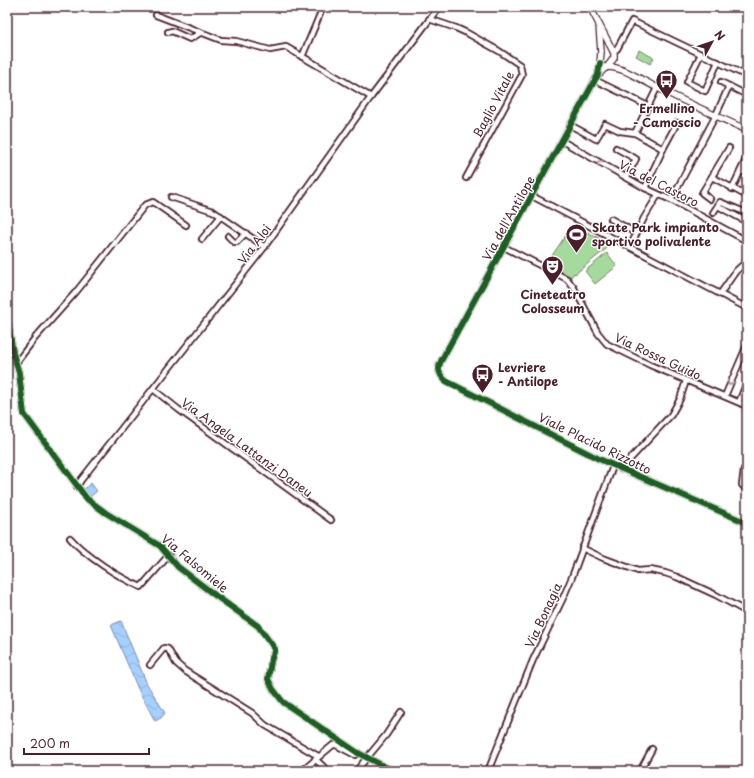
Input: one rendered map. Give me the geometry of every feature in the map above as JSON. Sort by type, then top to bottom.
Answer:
[{"type":"street","points":[[302,56],[323,7]]},
{"type":"street","name":"Via Aloi","points":[[77,487],[265,246],[371,97],[438,7]]},
{"type":"street","points":[[590,7],[618,64],[626,72]]},
{"type":"street","points":[[156,15],[221,40],[236,41],[265,50],[286,46],[371,97]]},
{"type":"street","name":"Baglio Vitale","points":[[429,19],[456,28],[483,42],[520,65],[522,70],[522,74],[516,87],[466,178]]},
{"type":"street","points":[[596,78],[606,67],[632,21],[747,76]]},
{"type":"street","points":[[596,78],[602,52],[598,23]]},
{"type":"street","points":[[168,32],[172,31],[190,39],[200,33]]},
{"type":"street","points":[[602,52],[605,49],[613,53]]},
{"type":"street","points":[[701,54],[687,82],[705,91],[718,62]]},
{"type":"street","points":[[600,63],[602,66],[613,67],[626,72],[747,130]]},
{"type":"street","points":[[596,78],[648,106]]},
{"type":"street","name":"Via dell'Antilope","points":[[439,372],[441,361],[596,78]]},
{"type":"street","points":[[721,82],[747,94]]},
{"type":"street","points":[[671,200],[716,115],[729,86]]},
{"type":"street","points":[[634,132],[657,88]]},
{"type":"street","points":[[645,188],[677,123]]},
{"type":"street","points":[[570,125],[596,139],[605,124],[620,131],[634,132],[663,149]]},
{"type":"street","name":"Via del Castoro","points":[[562,141],[626,178],[658,195],[671,200],[747,242]]},
{"type":"street","points":[[616,148],[636,159],[626,178]]},
{"type":"street","points":[[710,199],[702,193],[729,148]]},
{"type":"street","points":[[732,188],[747,157]]},
{"type":"street","points":[[741,171],[747,174]]},
{"type":"street","points":[[712,177],[747,196]]},
{"type":"street","points":[[630,247],[636,233],[658,195]]},
{"type":"street","points":[[532,196],[747,308]]},
{"type":"street","points":[[171,197],[213,211],[265,246]]},
{"type":"street","points":[[16,363],[35,338],[76,292],[144,204],[153,202],[186,225]]},
{"type":"street","points":[[713,213],[720,202],[745,213],[747,206]]},
{"type":"street","points":[[718,206],[747,222]]},
{"type":"street","points":[[202,239],[221,216]]},
{"type":"street","points":[[611,219],[636,233]]},
{"type":"street","points":[[228,236],[234,242],[237,242],[246,233]]},
{"type":"street","name":"Via Rossa Guido","points":[[504,247],[566,279],[574,288],[598,333],[607,344],[686,381],[747,406]]},
{"type":"street","points":[[720,294],[736,271],[747,261]]},
{"type":"street","name":"Via Falsomiele","points":[[7,316],[13,353],[19,372],[24,414],[59,459],[77,487],[87,499],[160,546],[178,567],[258,626],[275,649],[268,679],[272,689],[283,702],[358,753],[393,771]]},
{"type":"street","points":[[725,396],[746,348]]},
{"type":"street","name":"Viale Placido Rizzotto","points":[[439,372],[446,381],[613,466],[747,523]]},
{"type":"street","points":[[621,469],[671,415],[680,398],[686,381]]},
{"type":"street","points":[[739,402],[747,382]]},
{"type":"street","name":"Via Angela Lattanzi Daneu","points":[[152,389],[331,520]]},
{"type":"street","name":"Via Bonagia","points":[[488,771],[533,660],[563,598],[613,466]]},
{"type":"street","points":[[747,466],[744,469],[742,485],[747,489],[747,494]]},
{"type":"street","points":[[70,538],[80,549],[140,587],[169,555]]},
{"type":"street","points":[[582,548],[603,558],[638,571],[650,570],[678,577],[747,612]]},
{"type":"street","points":[[150,665],[164,648],[168,649],[176,663],[185,671],[252,713],[265,725],[317,758],[328,771]]},
{"type":"street","points":[[356,771],[386,735],[401,712]]},
{"type":"street","points":[[302,771],[330,746],[336,745],[354,755],[358,753]]},
{"type":"street","points":[[640,771],[652,749]]},
{"type":"green space","points":[[639,50],[654,58],[650,64],[636,56]]},
{"type":"green space","name":"Skate Park impianto sportivo polivalente","points":[[578,227],[611,245],[575,274],[574,273],[571,277],[547,263],[566,235],[573,239]]},
{"type":"green space","points":[[607,253],[617,266],[595,284],[585,271]]},
{"type":"water","points":[[91,483],[97,491],[90,497],[84,489]]},
{"type":"water","points":[[121,621],[147,684],[165,713],[161,718],[155,721],[138,689],[111,625]]},
{"type":"cycle path","points":[[600,63],[598,75],[441,361],[439,372],[446,381],[599,459],[747,523]]},
{"type":"cycle path","points":[[7,316],[13,353],[19,373],[24,414],[87,499],[106,513],[160,546],[178,567],[258,626],[275,649],[268,679],[273,689],[283,702],[358,753],[393,771]]},
{"type":"place","name":"Ermellino - Camoscio","points":[[667,100]]},
{"type":"place","name":"Skate Park impianto sportivo polivalente","points":[[577,254]]},
{"type":"place","name":"Cineteatro Colosseum","points":[[553,286]]},
{"type":"place","name":"Levriere - Antilope","points":[[482,394]]}]
